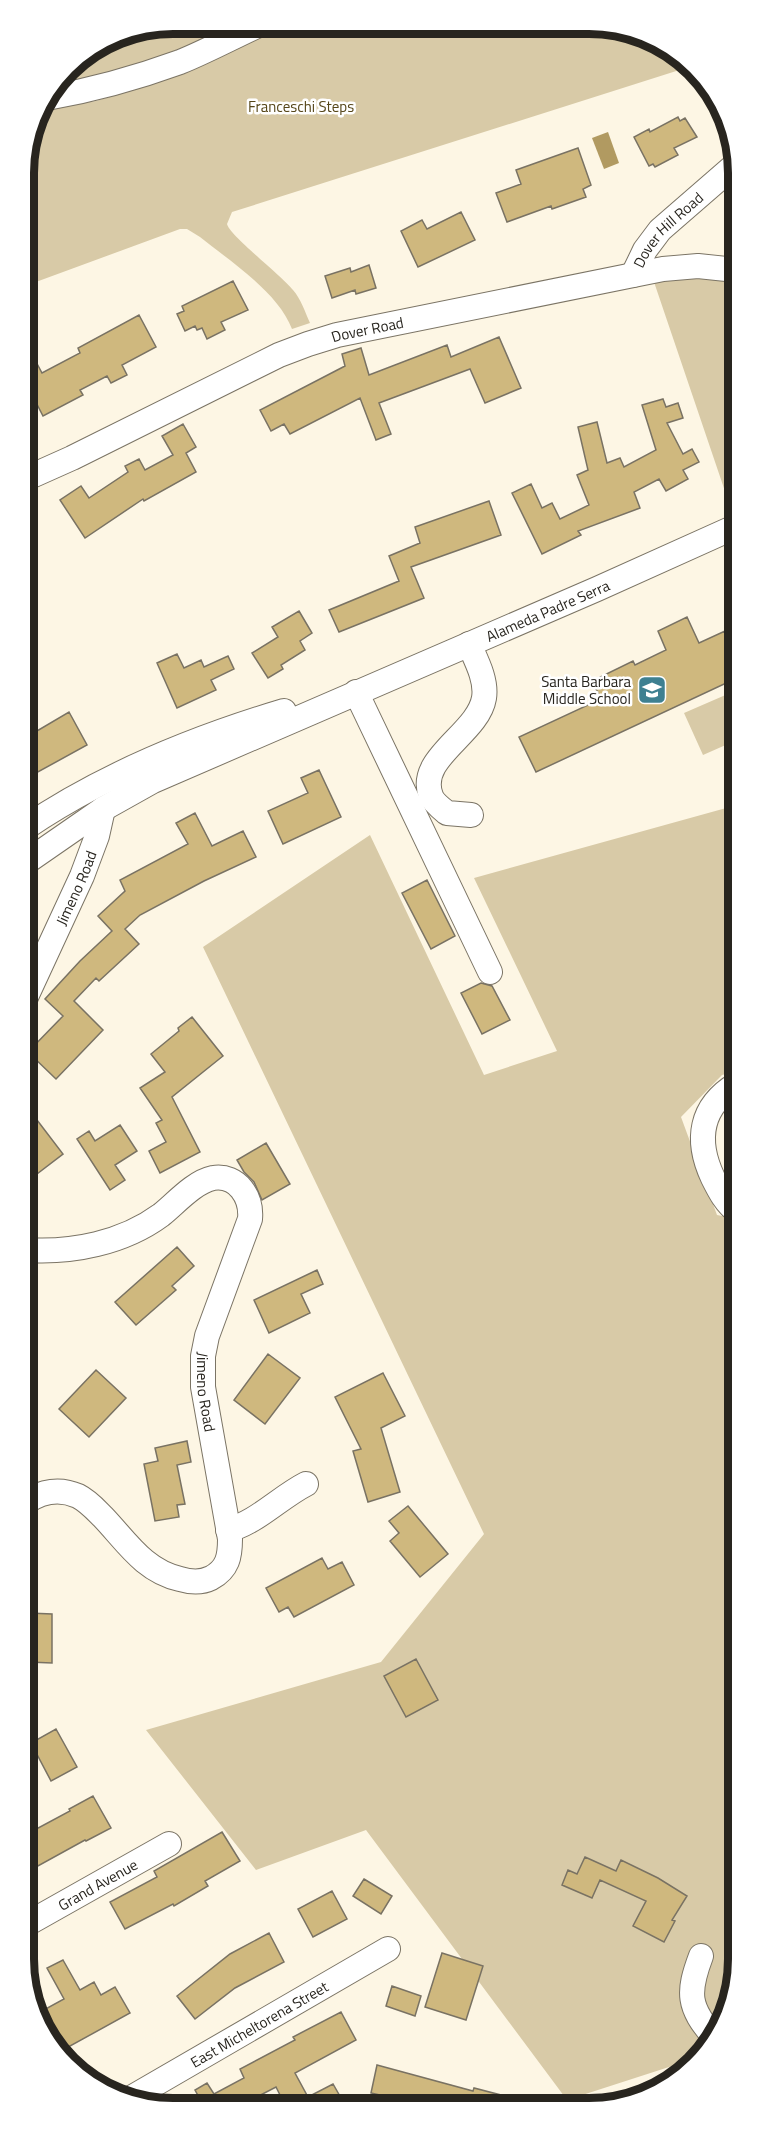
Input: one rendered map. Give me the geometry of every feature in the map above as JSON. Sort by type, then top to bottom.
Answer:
[{"type":"street","points":[[58,96],[88,91],[182,61],[238,35]]},
{"type":"street","name":"Dover Hill Road","points":[[633,275],[645,250],[660,230],[728,171]]},
{"type":"street","name":"Dover Road","points":[[35,475],[279,356],[337,335],[633,275],[698,266],[728,269]]},
{"type":"street","name":"Alameda Padre Serra","points":[[35,856],[103,809],[153,781],[728,530]]},
{"type":"street","points":[[469,644],[482,677],[484,697],[477,717],[436,761],[430,777],[431,797],[447,813],[471,815]]},
{"type":"street","points":[[356,692],[490,972]]},
{"type":"street","name":"Alameda Padre Serra","points":[[35,822],[87,790],[177,750],[253,720],[356,692]]},
{"type":"street","name":"Jimeno Road","points":[[35,979],[82,876],[97,836],[103,809]]},
{"type":"street","points":[[728,1090],[714,1103],[703,1127],[703,1141],[705,1156],[717,1186],[728,1202]]},
{"type":"street","name":"Jimeno Road","points":[[34,1251],[51,1252],[73,1249],[119,1236],[159,1216],[197,1186],[215,1178],[235,1183],[249,1198],[250,1219],[207,1336],[203,1356],[203,1387],[228,1530],[230,1556],[220,1572],[203,1581],[182,1580],[154,1569],[145,1563],[91,1504],[78,1496],[50,1491],[34,1498]]},
{"type":"street","points":[[228,1530],[253,1520],[286,1494],[306,1484]]},
{"type":"street","name":"Grand Avenue","points":[[34,1920],[169,1844]]},
{"type":"street","name":"East Micheltorena Street","points":[[138,2093],[388,1949]]},
{"type":"street","points":[[701,1956],[692,1978],[691,1995],[696,2012],[709,2030]]},
{"type":"green space","name":"Franceschi Steps","points":[[590,34],[617,37],[634,42],[667,58],[681,69],[232,212],[227,224],[230,229],[287,283],[301,301],[310,323],[292,329],[285,315],[265,290],[239,267],[187,229],[180,229],[35,282],[35,164],[39,137],[51,108],[96,101],[129,91],[264,35]]},
{"type":"green space","points":[[211,35],[186,47],[134,66],[68,83],[89,63],[120,45],[146,37]]},
{"type":"green space","points":[[690,277],[728,278],[728,500],[654,282]]},
{"type":"green space","points":[[728,694],[728,744],[703,755],[684,713]]},
{"type":"green space","points":[[728,807],[728,1073],[722,1075],[681,1117],[717,1215],[728,1217],[728,1968],[726,1986],[718,2012],[705,2036],[681,2063],[573,2098],[566,2098],[366,1830],[256,1870],[146,1730],[381,1662],[484,1534],[203,947],[370,835],[484,1075],[557,1051],[474,878]]},
{"type":"shaded area","points":[[608,132],[619,163],[604,169],[592,138]]},
{"type":"building","points":[[678,117],[680,121],[685,118],[697,137],[674,148],[678,155],[655,167],[653,164],[649,166],[634,137],[649,129],[650,132]]},
{"type":"building","points":[[578,148],[591,185],[583,189],[586,197],[552,209],[551,206],[507,222],[496,193],[521,184],[516,170]]},
{"type":"building","points":[[461,212],[475,240],[418,267],[401,231],[422,220],[427,229]]},
{"type":"building","points":[[369,265],[376,288],[356,294],[355,290],[332,298],[325,276],[350,268],[351,272]]},
{"type":"building","points":[[233,281],[248,310],[221,322],[225,330],[207,339],[202,328],[197,330],[195,326],[185,331],[177,314],[184,311],[182,306]]},
{"type":"building","points":[[139,315],[156,347],[122,365],[127,375],[111,383],[107,376],[80,390],[83,395],[43,416],[35,400],[35,360],[42,373],[80,353],[78,348]]},
{"type":"building","points":[[499,337],[521,388],[485,403],[470,369],[379,403],[391,434],[376,440],[360,398],[290,434],[284,424],[271,431],[260,410],[345,366],[342,354],[361,348],[369,375],[447,345],[451,357]]},
{"type":"building","points":[[663,399],[666,407],[678,403],[683,418],[667,423],[683,454],[692,449],[699,462],[683,470],[688,479],[666,491],[659,479],[634,492],[640,508],[578,531],[581,535],[542,554],[512,493],[531,484],[542,508],[552,503],[560,519],[589,505],[577,475],[588,470],[578,427],[597,422],[607,463],[620,458],[624,467],[656,450],[642,405]]},
{"type":"building","points":[[183,424],[196,447],[186,453],[196,472],[144,501],[143,499],[85,538],[60,500],[81,486],[89,498],[128,472],[125,466],[139,459],[145,470],[173,455],[162,436]]},
{"type":"building","points":[[489,501],[501,535],[411,567],[424,598],[339,632],[329,610],[399,581],[389,556],[420,543],[415,527]]},
{"type":"building","points":[[299,611],[312,633],[300,641],[305,650],[281,665],[283,669],[268,678],[252,653],[278,637],[272,627]]},
{"type":"building","points":[[687,617],[699,643],[725,631],[728,637],[728,682],[536,772],[519,737],[601,699],[592,681],[633,661],[635,665],[666,650],[658,631]]},
{"type":"building","points":[[177,654],[184,668],[201,660],[204,667],[228,656],[234,669],[211,680],[216,690],[177,708],[157,663]]},
{"type":"building","points":[[69,712],[87,745],[35,774],[35,732]]},
{"type":"building","points":[[319,770],[341,817],[283,844],[268,811],[308,793],[301,778]]},
{"type":"building","points":[[195,813],[212,846],[243,831],[256,857],[140,915],[125,929],[139,944],[99,981],[96,978],[74,1001],[103,1030],[56,1079],[35,1058],[35,1045],[63,1016],[45,999],[112,931],[98,916],[125,891],[120,880],[188,844],[176,823]]},
{"type":"building","points":[[427,880],[455,936],[431,949],[402,893]]},
{"type":"building","points":[[481,983],[492,986],[510,1020],[482,1034],[461,993]]},
{"type":"building","points":[[192,1017],[223,1056],[172,1097],[200,1152],[160,1173],[149,1151],[166,1142],[156,1123],[162,1120],[140,1088],[165,1072],[151,1054]]},
{"type":"building","points":[[37,1120],[63,1154],[34,1176],[34,1122]]},
{"type":"building","points":[[120,1125],[137,1151],[115,1165],[125,1180],[110,1190],[77,1139],[89,1131],[95,1141]]},
{"type":"building","points":[[266,1143],[290,1184],[262,1200],[254,1182],[237,1160]]},
{"type":"building","points":[[177,1247],[194,1266],[172,1286],[176,1290],[136,1325],[115,1302]]},
{"type":"building","points":[[317,1270],[323,1284],[301,1294],[310,1313],[269,1333],[254,1300]]},
{"type":"building","points":[[268,1354],[300,1378],[265,1424],[234,1400]]},
{"type":"building","points":[[96,1370],[126,1398],[89,1437],[59,1409]]},
{"type":"building","points":[[383,1373],[405,1416],[381,1428],[400,1492],[368,1502],[353,1451],[361,1449],[335,1397]]},
{"type":"building","points":[[187,1441],[191,1462],[177,1465],[185,1504],[177,1505],[179,1517],[155,1521],[144,1464],[158,1461],[155,1448]]},
{"type":"building","points":[[408,1506],[448,1554],[420,1577],[390,1541],[399,1533],[389,1521]]},
{"type":"building","points":[[322,1558],[328,1569],[342,1562],[354,1585],[294,1617],[288,1607],[279,1612],[266,1588]]},
{"type":"building","points":[[34,1613],[52,1614],[52,1663],[34,1662]]},
{"type":"building","points":[[416,1659],[438,1700],[406,1717],[384,1676]]},
{"type":"building","points":[[56,1729],[77,1767],[51,1781],[34,1749],[34,1741]]},
{"type":"building","points":[[93,1796],[111,1828],[34,1868],[34,1830],[70,1811],[69,1809]]},
{"type":"building","points":[[222,1832],[240,1861],[205,1881],[208,1886],[174,1906],[173,1904],[125,1929],[110,1902],[157,1877],[154,1871]]},
{"type":"building","points":[[585,1857],[616,1871],[621,1860],[658,1878],[687,1896],[672,1920],[675,1921],[664,1942],[633,1926],[646,1901],[600,1880],[592,1898],[562,1885],[568,1870],[577,1874]]},
{"type":"building","points":[[364,1879],[392,1896],[381,1914],[353,1896]]},
{"type":"building","points":[[332,1891],[347,1919],[313,1937],[298,1909]]},
{"type":"building","points":[[269,1933],[284,1962],[235,1988],[195,2019],[177,1996],[230,1954]]},
{"type":"building","points":[[442,1953],[483,1966],[466,2020],[425,2007]]},
{"type":"building","points":[[63,1960],[80,1990],[94,1982],[101,1995],[115,1987],[130,2013],[67,2048],[58,2036],[45,2009],[64,1999],[47,1968]]},
{"type":"building","points":[[392,1986],[421,1996],[415,2016],[386,2006]]},
{"type":"building","points":[[341,2012],[356,2040],[295,2073],[308,2097],[333,2084],[341,2098],[282,2098],[276,2087],[255,2098],[199,2098],[195,2090],[207,2083],[214,2094],[244,2078],[240,2069],[295,2040],[293,2037]]},
{"type":"building","points":[[377,2065],[473,2091],[474,2088],[512,2098],[393,2098],[371,2093]]},
{"type":"place","name":"Santa Barbara Middle School","points":[[652,690]]}]
